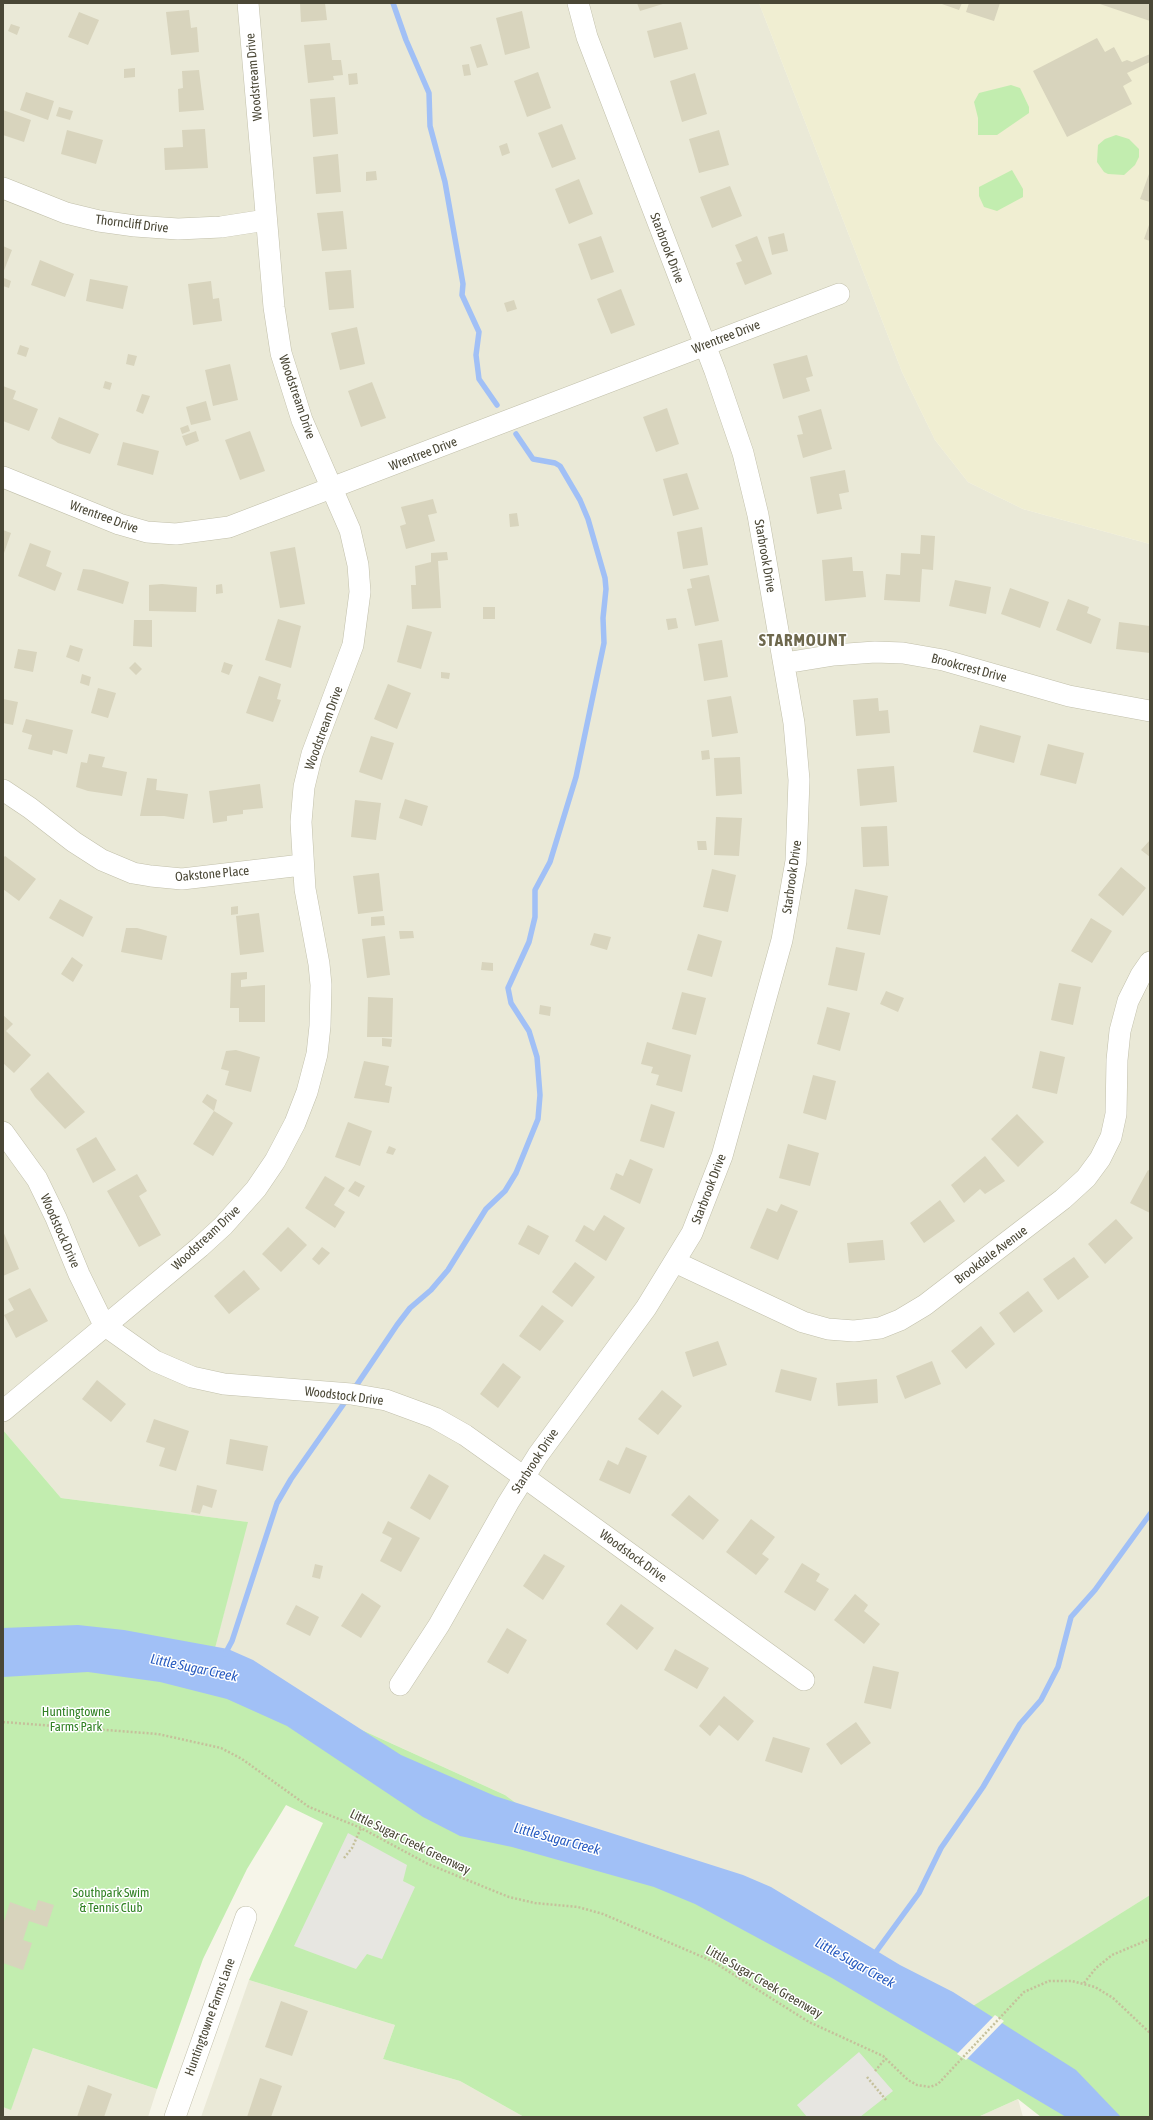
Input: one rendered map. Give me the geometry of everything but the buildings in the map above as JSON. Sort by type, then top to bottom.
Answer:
[{"type":"street","name":"Woodstream Drive","points":[[3,1410],[224,1226],[256,1189],[275,1161],[295,1123],[307,1092],[317,1054],[320,1026],[319,964],[302,865],[300,822],[304,787],[312,754],[349,659],[359,610],[358,565],[350,530],[333,488],[302,420],[285,368],[274,307],[248,3]]},
{"type":"street","name":"Starbrook Drive","points":[[400,1685],[439,1625],[524,1477],[581,1394],[646,1308],[675,1262],[703,1208],[722,1156],[788,914],[796,861],[800,808],[794,723],[785,663],[758,515],[743,453],[705,345],[587,37],[578,3]]},
{"type":"street","name":"Thorncliff Drive","points":[[3,188],[66,213],[99,221],[135,226],[178,229],[222,227],[266,220]]},
{"type":"street","name":"Wrentree Drive","points":[[3,477],[119,524],[147,532],[176,534],[229,527],[838,294]]},
{"type":"street","name":"Brookcrest Drive","points":[[785,663],[834,655],[875,652],[903,653],[943,660],[1069,696],[1150,711]]},
{"type":"street","name":"Oakstone Place","points":[[3,790],[80,846],[102,860],[133,873],[182,879],[302,865]]},
{"type":"street","name":"Brookdale Avenue","points":[[675,1262],[803,1322],[828,1329],[854,1331],[880,1328],[900,1320],[925,1305],[1064,1199],[1086,1178],[1100,1159],[1111,1137],[1116,1114],[1117,1060],[1120,1031],[1128,1001],[1141,975],[1150,962]]},
{"type":"street","name":"Woodstock Drive","points":[[3,1132],[37,1179],[56,1218],[79,1274],[104,1325],[155,1361],[192,1377],[224,1384],[351,1394],[404,1406],[435,1418],[465,1435],[804,1680]]},
{"type":"street","name":"Huntingtowne Farms Lane","points":[[175,2117],[246,1917]]},
{"type":"path","name":"Little Sugar Creek Greenway","points":[[3,1722],[158,1734],[221,1748],[242,1759],[309,1807],[361,1828],[410,1856],[482,1887],[522,1900],[593,1911],[653,1934],[712,1961],[809,2022],[873,2050],[886,2058],[908,2080],[916,2085],[930,2087],[942,2080],[1024,1992],[1040,1984],[1056,1980],[1084,1983],[1113,1998],[1150,2033]]},
{"type":"path","points":[[344,1858],[352,1848],[361,1828]]},
{"type":"path","points":[[1084,1983],[1096,1968],[1112,1954],[1150,1939]]},
{"type":"path","points":[[875,2070],[886,2058]]},
{"type":"path","points":[[867,2077],[886,2100]]},
{"type":"shaded area","points":[[3,3],[759,3],[902,372],[935,440],[968,482],[1023,509],[1150,544],[1150,1895],[965,2012],[550,1828],[505,1795],[267,1687],[208,1675],[247,1522],[61,1498],[3,1430]]},
{"type":"shaded area","points":[[759,3],[1150,3],[1150,544],[1023,509],[968,482],[935,440],[902,372]]},
{"type":"shaded area","points":[[348,1833],[407,1865],[403,1881],[415,1887],[382,1959],[367,1954],[356,1969],[294,1946]]},
{"type":"shaded area","points":[[249,1980],[395,2025],[383,2059],[460,2081],[524,2117],[201,2117]]},
{"type":"shaded area","points":[[33,2048],[157,2089],[148,2117],[3,2117],[3,2107],[11,2109]]},
{"type":"shaded area","points":[[859,2052],[893,2091],[860,2117],[807,2117],[797,2105]]},
{"type":"shaded area","points":[[1018,2099],[1023,2117],[978,2117]]},
{"type":"green space","points":[[1011,85],[1020,88],[1029,107],[1029,113],[997,135],[978,135],[978,118],[974,102],[979,93]]},
{"type":"green space","points":[[1116,135],[1129,139],[1139,149],[1139,157],[1135,165],[1124,175],[1108,174],[1104,172],[1097,162],[1098,145],[1105,139]]},
{"type":"green space","points":[[1012,170],[1023,189],[1023,197],[997,211],[984,207],[979,196],[979,187]]},
{"type":"green space","points":[[3,1430],[61,1498],[248,1522],[208,1675],[267,1687],[505,1795],[550,1828],[965,2011],[1150,1895],[1150,2117],[1041,2117],[1018,2099],[978,2117],[524,2117],[460,2081],[383,2059],[395,2025],[249,1980],[323,1823],[286,1805],[247,1869],[203,1959],[157,2089],[33,2048],[11,2110],[3,2107]]},
{"type":"water","name":"Little Sugar Creek","points":[[78,1625],[124,1630],[228,1649],[253,1660],[401,1755],[495,1796],[743,1875],[771,1887],[900,1965],[953,1992],[1076,2070],[1121,2117],[1066,2117],[832,1978],[695,1904],[654,1887],[512,1847],[460,1836],[423,1817],[287,1726],[227,1699],[160,1682],[88,1672],[3,1677],[3,1628]]},
{"type":"pier","points":[[995,2015],[1004,2021],[966,2060],[957,2054]]},
{"type":"waterway","points":[[393,3],[406,40],[429,93],[430,126],[445,182],[463,284],[462,295],[479,332],[476,355],[479,379],[497,405]]},
{"type":"waterway","points":[[356,1386],[397,1325],[410,1308],[431,1290],[448,1270],[486,1209],[505,1191],[516,1173],[538,1119],[540,1095],[537,1057],[529,1031],[511,1003],[508,988],[529,942],[535,917],[535,890],[550,862],[576,777],[604,643],[603,618],[606,589],[605,578],[588,519],[580,500],[560,466],[555,463],[533,459],[516,434]]},
{"type":"waterway","points":[[225,1654],[232,1641],[277,1503],[291,1479],[345,1402]]},
{"type":"waterway","name":"Little Sugar Creek","points":[[873,1956],[919,1893],[941,1848],[983,1787],[1020,1724],[1041,1700],[1058,1667],[1071,1617],[1095,1590],[1150,1514]]},
{"type":"district","name":"STARMOUNT","points":[[803,641]]},
{"type":"park label","name":"Huntingtowne Farms Park","points":[[76,1720]]},
{"type":"park label","name":"Southpark Swim & Tennis Club","points":[[111,1900]]}]
